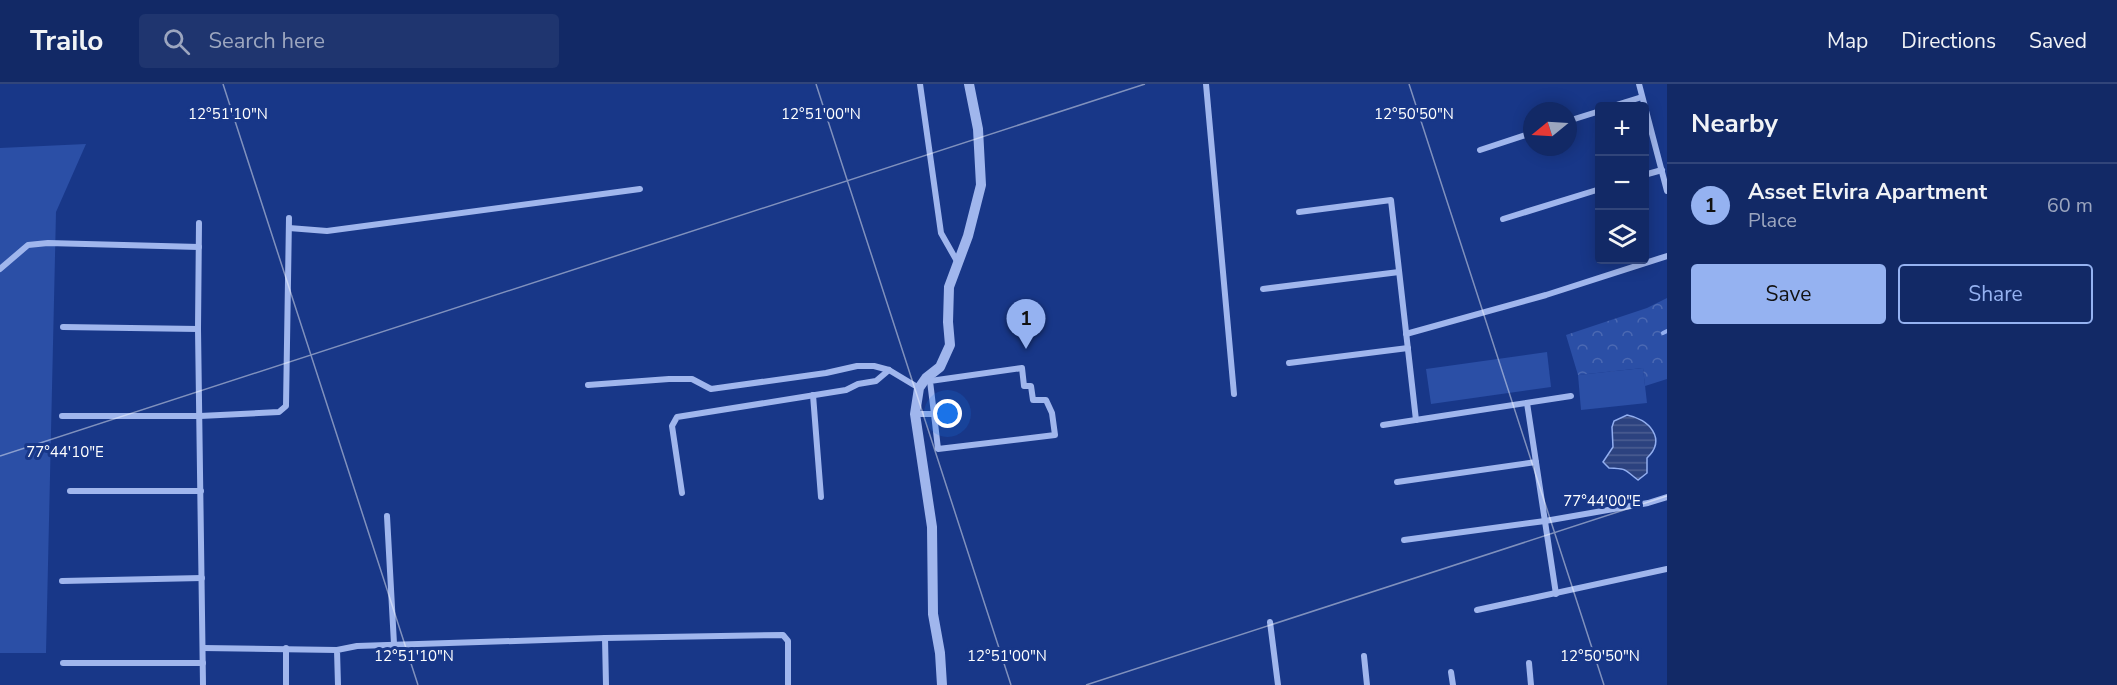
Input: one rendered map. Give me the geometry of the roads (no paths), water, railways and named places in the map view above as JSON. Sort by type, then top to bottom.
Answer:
[{"type":"street","points":[[920,84],[941,233],[958,263]]},
{"type":"street","points":[[942,685],[940,653],[933,614],[932,527],[915,414],[919,388],[926,378],[940,367],[950,345],[949,287],[968,236],[981,186],[978,129],[969,84]]},
{"type":"street","points":[[1206,84],[1234,394]]},
{"type":"street","points":[[1639,84],[1667,191]]},
{"type":"street","points":[[1626,102],[1642,97]]},
{"type":"street","points":[[1577,118],[1595,112]]},
{"type":"street","points":[[1480,150],[1523,136]]},
{"type":"street","points":[[1649,174],[1662,170]]},
{"type":"street","points":[[289,228],[327,231],[640,189]]},
{"type":"street","points":[[1503,219],[1595,190]]},
{"type":"street","points":[[1299,212],[1391,200],[1416,420]]},
{"type":"street","points":[[62,416],[200,416],[279,412],[286,406],[289,218]]},
{"type":"street","points":[[199,223],[198,329],[203,685]]},
{"type":"street","points":[[0,269],[28,245],[48,243],[200,247]]},
{"type":"street","points":[[1406,334],[1546,295],[1667,256]]},
{"type":"street","points":[[1263,289],[1399,272]]},
{"type":"street","points":[[63,327],[198,329]]},
{"type":"street","points":[[1289,363],[1408,348]]},
{"type":"street","points":[[588,385],[692,379],[711,389],[826,373],[857,366],[874,366],[889,370],[919,388]]},
{"type":"street","points":[[1022,368],[1024,386],[1031,386],[1033,400],[1046,400],[1052,413],[1055,435],[938,449],[934,414],[930,381],[1022,368]]},
{"type":"street","points":[[681,493],[672,426],[677,417],[846,390],[858,384],[876,381],[889,370]]},
{"type":"street","points":[[813,395],[821,497]]},
{"type":"street","points":[[1383,424],[1571,396]]},
{"type":"street","points":[[1527,403],[1556,594]]},
{"type":"street","points":[[915,414],[934,414]]},
{"type":"street","points":[[1396,482],[1536,462]]},
{"type":"street","points":[[70,491],[201,491]]},
{"type":"street","points":[[1404,540],[1545,521],[1648,503],[1667,497]]},
{"type":"street","points":[[387,516],[394,644]]},
{"type":"street","points":[[1477,610],[1667,570]]},
{"type":"street","points":[[62,581],[202,578]]},
{"type":"street","points":[[1270,622],[1278,685]]},
{"type":"street","points":[[203,648],[337,650],[357,646],[394,644],[783,635],[788,641],[788,685]]},
{"type":"street","points":[[604,638],[606,685]]},
{"type":"street","points":[[286,648],[286,685]]},
{"type":"street","points":[[337,650],[338,685]]},
{"type":"street","points":[[1364,656],[1367,685]]},
{"type":"street","points":[[63,663],[203,663]]},
{"type":"street","points":[[1529,663],[1531,685]]},
{"type":"street","points":[[1451,672],[1453,685]]},
{"type":"waterway","points":[[1663,333],[1667,331]]},
{"type":"place","name":"Asset Elvira Apartment","points":[[1026,349]]}]
